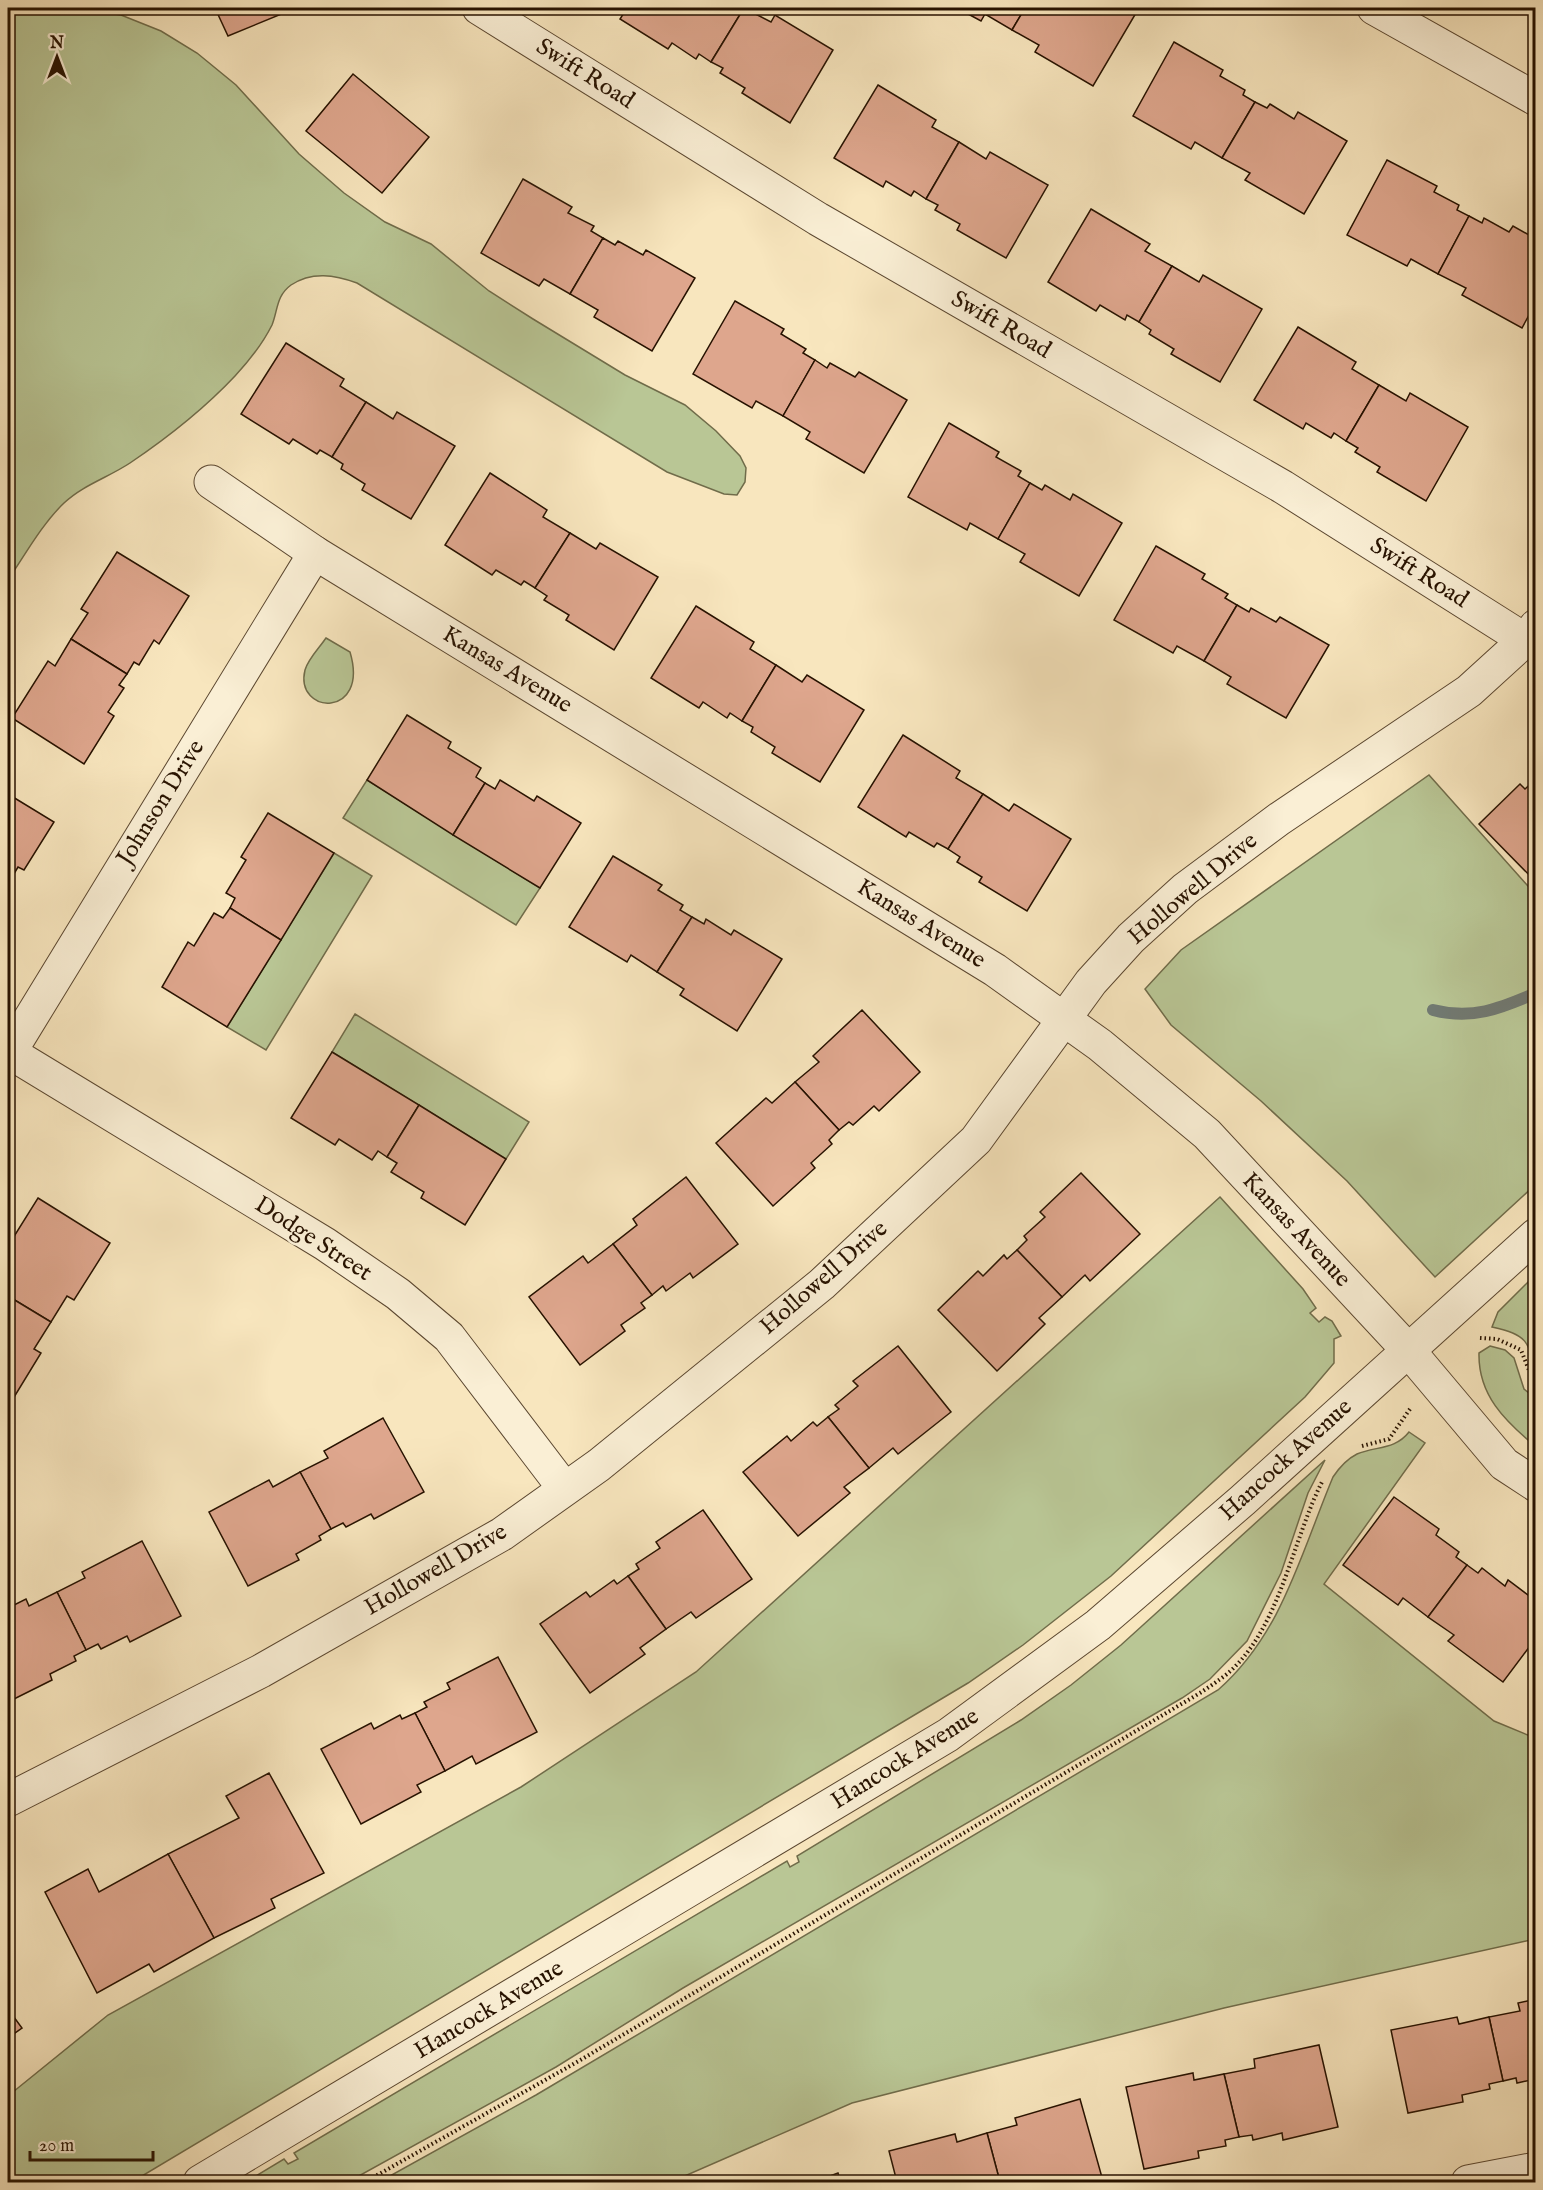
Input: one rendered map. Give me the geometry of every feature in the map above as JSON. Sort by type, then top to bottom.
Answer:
[{"type":"street","name":"Swift Road","points":[[479,8],[818,219],[1283,487],[1530,633]]},
{"type":"street","points":[[1374,8],[1536,99]]},
{"type":"street","name":"Kansas Avenue","points":[[211,482],[315,553],[834,869],[995,970],[1100,1045],[1207,1134],[1408,1350],[1504,1464],[1536,1485]]},
{"type":"street","name":"Johnson Drive","points":[[8,1053],[315,553]]},
{"type":"street","name":"Hollowell Drive","points":[[8,1800],[261,1671],[502,1533],[599,1465],[822,1284],[968,1148],[1090,982],[1131,938],[1185,890],[1279,819],[1469,691],[1530,633]]},
{"type":"street","name":"Dodge Street","points":[[8,1053],[325,1244],[398,1294],[449,1337],[564,1488]]},
{"type":"street","name":"Hancock Avenue","points":[[200,2182],[948,1735],[1098,1625],[1243,1500],[1536,1234]]},
{"type":"street","points":[[1468,2182],[1536,2169]]},
{"type":"path","points":[[1356,1449],[1389,1438],[1433,1379],[1480,1337],[1497,1339],[1521,1350],[1536,1388]]},
{"type":"path","points":[[365,2182],[577,2062],[1200,1693],[1227,1674],[1243,1657],[1268,1616],[1326,1474]]},
{"type":"green space","points":[[78,8],[121,15],[161,31],[197,53],[236,85],[299,154],[344,193],[385,222],[431,244],[489,291],[533,319],[625,375],[685,405],[716,431],[740,456],[746,468],[745,482],[737,495],[724,494],[667,472],[357,283],[332,276],[315,276],[299,281],[286,289],[280,299],[272,325],[260,345],[211,400],[144,453],[122,468],[79,491],[64,503],[41,530],[8,580],[8,9]]},
{"type":"green space","points":[[326,638],[350,652],[353,674],[350,689],[342,699],[331,703],[320,702],[310,696],[305,685],[305,670],[311,657]]},
{"type":"green space","points":[[1429,775],[1536,895],[1535,1185],[1435,1277],[1347,1181],[1261,1101],[1171,1025],[1145,989],[1181,950]]},
{"type":"green space","points":[[367,780],[540,888],[516,925],[343,818]]},
{"type":"green space","points":[[334,853],[372,876],[266,1050],[227,1027]]},
{"type":"green space","points":[[355,1014],[529,1122],[506,1159],[332,1052]]},
{"type":"green space","points":[[1220,1197],[1303,1289],[1316,1308],[1310,1313],[1319,1322],[1325,1317],[1332,1321],[1341,1336],[1334,1339],[1334,1363],[1305,1397],[1111,1576],[1023,1645],[968,1683],[132,2182],[8,2182],[8,2096],[108,2015],[521,1787],[696,1672]]},
{"type":"green space","points":[[1535,1275],[1535,1375],[1531,1354],[1524,1341],[1513,1333],[1492,1327],[1498,1312]]},
{"type":"green space","points":[[1490,1346],[1505,1350],[1514,1358],[1524,1389],[1535,1398],[1535,1446],[1513,1427],[1488,1394],[1483,1382],[1479,1353]]},
{"type":"green space","points":[[1409,1432],[1425,1443],[1324,1584],[1494,1721],[1535,1738],[1535,1939],[1224,2008],[852,2103],[671,2182],[379,2182],[536,2095],[1218,1690],[1240,1668],[1274,1618],[1288,1591],[1335,1474],[1353,1456],[1398,1442]]},
{"type":"green space","points":[[1325,1460],[1308,1493],[1281,1573],[1247,1641],[1210,1679],[1182,1698],[683,1988],[556,2067],[348,2182],[246,2182],[284,2159],[288,2164],[298,2159],[294,2153],[787,1861],[790,1867],[799,1862],[797,1856],[1021,1720],[1071,1685],[1121,1645]]},
{"type":"building","points":[[215,8],[296,8],[228,36]]},
{"type":"building","points":[[627,8],[744,8],[711,62],[699,54],[696,59],[672,43],[668,49],[620,19]]},
{"type":"building","points":[[744,8],[771,22],[775,15],[833,50],[790,123],[742,93],[745,88],[720,73],[723,68],[711,62]]},
{"type":"building","points":[[957,8],[1025,8],[1012,30],[985,14],[981,21]]},
{"type":"building","points":[[1025,8],[1126,8],[1136,13],[1093,86],[1035,52],[1039,45],[1012,30]]},
{"type":"building","points":[[1174,42],[1223,70],[1220,76],[1245,90],[1243,95],[1255,102],[1222,158],[1195,142],[1191,149],[1133,116]]},
{"type":"building","points":[[353,74],[429,137],[382,193],[306,131]]},
{"type":"building","points":[[878,85],[936,120],[932,127],[959,142],[926,199],[914,191],[911,196],[886,181],[883,187],[834,158]]},
{"type":"building","points":[[1255,102],[1267,108],[1270,104],[1294,119],[1298,112],[1347,141],[1304,214],[1245,180],[1250,173],[1222,158]]},
{"type":"building","points":[[959,142],[986,159],[990,152],[1048,185],[1006,258],[957,230],[960,224],[935,210],[938,205],[926,199]]},
{"type":"building","points":[[1387,160],[1437,186],[1434,192],[1459,205],[1457,210],[1469,216],[1438,274],[1411,259],[1407,266],[1347,235]]},
{"type":"building","points":[[523,179],[572,207],[568,213],[594,226],[591,231],[603,238],[570,294],[544,279],[539,286],[481,253]]},
{"type":"building","points":[[1091,209],[1150,244],[1145,251],[1172,266],[1139,322],[1127,315],[1125,320],[1100,305],[1096,311],[1048,282]]},
{"type":"building","points":[[1469,216],[1482,223],[1484,218],[1509,232],[1513,226],[1536,239],[1536,302],[1522,328],[1462,295],[1466,288],[1438,274]]},
{"type":"building","points":[[603,238],[615,245],[618,241],[643,255],[646,250],[695,278],[652,351],[594,317],[598,310],[570,294]]},
{"type":"building","points":[[1172,266],[1199,282],[1203,275],[1262,309],[1220,382],[1171,354],[1174,349],[1149,334],[1151,330],[1139,322]]},
{"type":"building","points":[[735,301],[784,329],[781,334],[806,349],[803,353],[815,360],[783,416],[756,401],[752,408],[693,374]]},
{"type":"building","points":[[1298,327],[1356,362],[1352,369],[1379,385],[1346,441],[1334,433],[1331,438],[1306,423],[1303,429],[1254,400]]},
{"type":"building","points":[[286,343],[344,379],[340,386],[366,402],[332,457],[320,450],[317,454],[293,439],[289,444],[241,414]]},
{"type":"building","points":[[815,360],[827,368],[830,363],[855,377],[859,372],[907,400],[864,473],[806,439],[810,432],[783,416]]},
{"type":"building","points":[[1379,385],[1406,401],[1410,393],[1468,427],[1426,501],[1377,472],[1380,467],[1355,452],[1358,448],[1346,441]]},
{"type":"building","points":[[366,402],[393,419],[397,412],[455,446],[411,519],[362,490],[365,484],[341,469],[343,464],[332,457]]},
{"type":"building","points":[[949,423],[999,452],[996,457],[1021,471],[1018,476],[1030,483],[998,539],[970,523],[967,530],[908,497]]},
{"type":"building","points":[[490,473],[547,510],[543,517],[570,533],[535,588],[524,581],[521,585],[496,570],[492,575],[445,545]]},
{"type":"building","points":[[1030,483],[1042,490],[1045,485],[1070,500],[1073,494],[1122,523],[1079,596],[1020,562],[1025,554],[998,539]]},
{"type":"building","points":[[570,533],[596,549],[600,543],[658,577],[614,650],[566,620],[569,615],[544,600],[547,596],[535,588]]},
{"type":"building","points":[[1156,546],[1205,574],[1202,579],[1228,594],[1225,598],[1237,605],[1204,661],[1177,646],[1173,653],[1114,620]]},
{"type":"building","points":[[117,552],[189,596],[159,644],[154,640],[139,665],[134,662],[127,674],[71,639],[88,613],[81,609]]},
{"type":"building","points":[[1237,605],[1249,612],[1251,608],[1276,622],[1280,617],[1329,645],[1286,718],[1227,684],[1231,677],[1204,661]]},
{"type":"building","points":[[696,606],[754,642],[750,649],[776,665],[742,721],[730,713],[727,718],[703,702],[699,708],[651,678]]},
{"type":"building","points":[[71,639],[127,674],[119,685],[124,688],[108,712],[114,716],[84,764],[12,718],[48,661],[55,666]]},
{"type":"building","points":[[776,665],[802,682],[807,675],[864,710],[820,782],[772,753],[775,747],[751,732],[753,727],[742,721]]},
{"type":"building","points":[[407,715],[451,742],[448,748],[481,768],[476,777],[485,783],[453,835],[367,780]]},
{"type":"building","points":[[903,735],[960,771],[956,778],[983,794],[948,849],[937,843],[934,847],[909,832],[906,837],[858,807]]},
{"type":"building","points":[[1536,779],[1536,882],[1479,824],[1520,784],[1525,789]]},
{"type":"building","points":[[500,780],[534,801],[537,796],[581,823],[540,888],[453,835],[485,783],[495,789]]},
{"type":"building","points":[[8,794],[54,822],[24,870],[18,867],[8,884]]},
{"type":"building","points":[[983,794],[1009,811],[1014,804],[1071,839],[1027,911],[979,882],[982,877],[957,862],[960,857],[948,849]]},
{"type":"building","points":[[268,813],[334,853],[281,940],[230,908],[235,898],[226,893],[246,860],[241,857]]},
{"type":"building","points":[[613,856],[662,885],[658,890],[683,905],[680,910],[692,917],[657,972],[631,955],[627,962],[569,927]]},
{"type":"building","points":[[230,908],[281,940],[227,1027],[162,987],[188,942],[194,946],[214,913],[223,918]]},
{"type":"building","points":[[692,917],[704,924],[706,919],[731,935],[734,930],[782,959],[737,1031],[680,995],[684,989],[657,972]]},
{"type":"building","points":[[862,1010],[920,1072],[879,1111],[874,1106],[853,1125],[849,1122],[839,1130],[795,1082],[819,1062],[813,1056]]},
{"type":"building","points":[[332,1052],[419,1105],[387,1157],[378,1151],[372,1160],[339,1139],[335,1145],[291,1118]]},
{"type":"building","points":[[795,1082],[839,1130],[829,1140],[832,1144],[811,1163],[815,1168],[773,1206],[716,1143],[766,1098],[772,1103]]},
{"type":"building","points":[[419,1105],[506,1159],[465,1225],[421,1198],[424,1192],[391,1172],[397,1163],[387,1157]]},
{"type":"building","points":[[1081,1173],[1140,1234],[1090,1281],[1085,1275],[1062,1297],[1017,1250],[1027,1240],[1024,1236],[1045,1217],[1040,1212]]},
{"type":"building","points":[[686,1177],[738,1244],[693,1278],[690,1273],[666,1291],[663,1286],[652,1295],[613,1244],[637,1225],[633,1219]]},
{"type":"building","points":[[38,1198],[110,1243],[74,1300],[67,1296],[51,1322],[8,1296],[8,1258],[13,1249],[8,1246]]},
{"type":"building","points":[[613,1244],[652,1295],[641,1303],[645,1308],[621,1325],[625,1331],[580,1365],[529,1297],[583,1256],[588,1263]]},
{"type":"building","points":[[1017,1250],[1062,1297],[1039,1318],[1045,1324],[997,1371],[938,1310],[978,1271],[983,1276],[1004,1255],[1007,1259]]},
{"type":"building","points":[[8,1296],[51,1322],[34,1349],[41,1353],[8,1407]]},
{"type":"building","points":[[898,1346],[951,1412],[898,1454],[893,1448],[869,1468],[828,1417],[839,1409],[835,1405],[858,1386],[853,1381]]},
{"type":"building","points":[[828,1417],[869,1468],[844,1487],[850,1493],[798,1536],[743,1472],[787,1436],[791,1441],[813,1422],[817,1426]]},
{"type":"building","points":[[383,1418],[424,1492],[374,1519],[371,1514],[346,1527],[343,1523],[331,1529],[300,1472],[328,1458],[324,1451]]},
{"type":"building","points":[[300,1472],[331,1529],[319,1536],[321,1540],[296,1554],[299,1560],[248,1586],[209,1512],[269,1480],[273,1487]]},
{"type":"building","points":[[1394,1497],[1439,1529],[1436,1535],[1459,1552],[1456,1557],[1467,1565],[1428,1617],[1403,1598],[1398,1605],[1343,1565]]},
{"type":"building","points":[[703,1510],[752,1579],[696,1618],[691,1612],[666,1629],[628,1576],[639,1569],[636,1564],[660,1548],[656,1542]]},
{"type":"building","points":[[142,1541],[181,1616],[130,1642],[127,1636],[101,1649],[98,1644],[86,1650],[57,1592],[85,1578],[82,1572]]},
{"type":"building","points":[[1467,1565],[1478,1573],[1482,1568],[1505,1586],[1508,1580],[1536,1601],[1536,1638],[1503,1682],[1448,1641],[1454,1635],[1428,1617]]},
{"type":"building","points":[[628,1576],[666,1629],[640,1648],[645,1654],[590,1693],[540,1624],[586,1592],[590,1597],[614,1580],[617,1584]]},
{"type":"building","points":[[57,1592],[86,1650],[74,1656],[76,1661],[50,1674],[52,1680],[8,1702],[8,1608],[26,1599],[29,1606]]},
{"type":"building","points":[[498,1657],[537,1732],[476,1764],[472,1756],[445,1771],[415,1713],[427,1707],[424,1702],[450,1689],[447,1683]]},
{"type":"building","points":[[415,1713],[445,1771],[417,1785],[421,1792],[361,1824],[321,1749],[371,1723],[374,1729],[400,1715],[402,1719]]},
{"type":"building","points":[[269,1773],[324,1873],[271,1899],[275,1908],[214,1938],[168,1854],[239,1818],[226,1796]]},
{"type":"building","points":[[168,1854],[214,1938],[154,1972],[149,1964],[97,1993],[45,1892],[88,1869],[99,1892]]},
{"type":"building","points":[[1536,1999],[1536,2079],[1517,2083],[1516,2078],[1503,2081],[1489,2017],[1520,2011],[1518,2003]]},
{"type":"building","points":[[8,2009],[22,2028],[8,2038]]},
{"type":"building","points":[[1457,2017],[1459,2024],[1489,2017],[1503,2081],[1489,2084],[1490,2089],[1462,2095],[1463,2102],[1408,2113],[1391,2030]]},
{"type":"building","points":[[1319,2045],[1338,2127],[1283,2140],[1282,2133],[1253,2140],[1252,2135],[1239,2137],[1224,2074],[1255,2068],[1254,2059]]},
{"type":"building","points":[[1193,2073],[1194,2080],[1224,2074],[1239,2137],[1225,2140],[1226,2146],[1198,2151],[1199,2158],[1144,2169],[1126,2087]]},
{"type":"building","points":[[1080,2099],[1103,2181],[1000,2182],[987,2133],[1017,2125],[1015,2118]]},
{"type":"building","points":[[987,2133],[1000,2182],[897,2182],[889,2151],[955,2134],[957,2142]]},
{"type":"building","points":[[838,2173],[841,2182],[814,2182]]},
{"type":"waterway","points":[[1433,1010],[1460,1014],[1473,1013],[1510,1004],[1536,993]]}]
